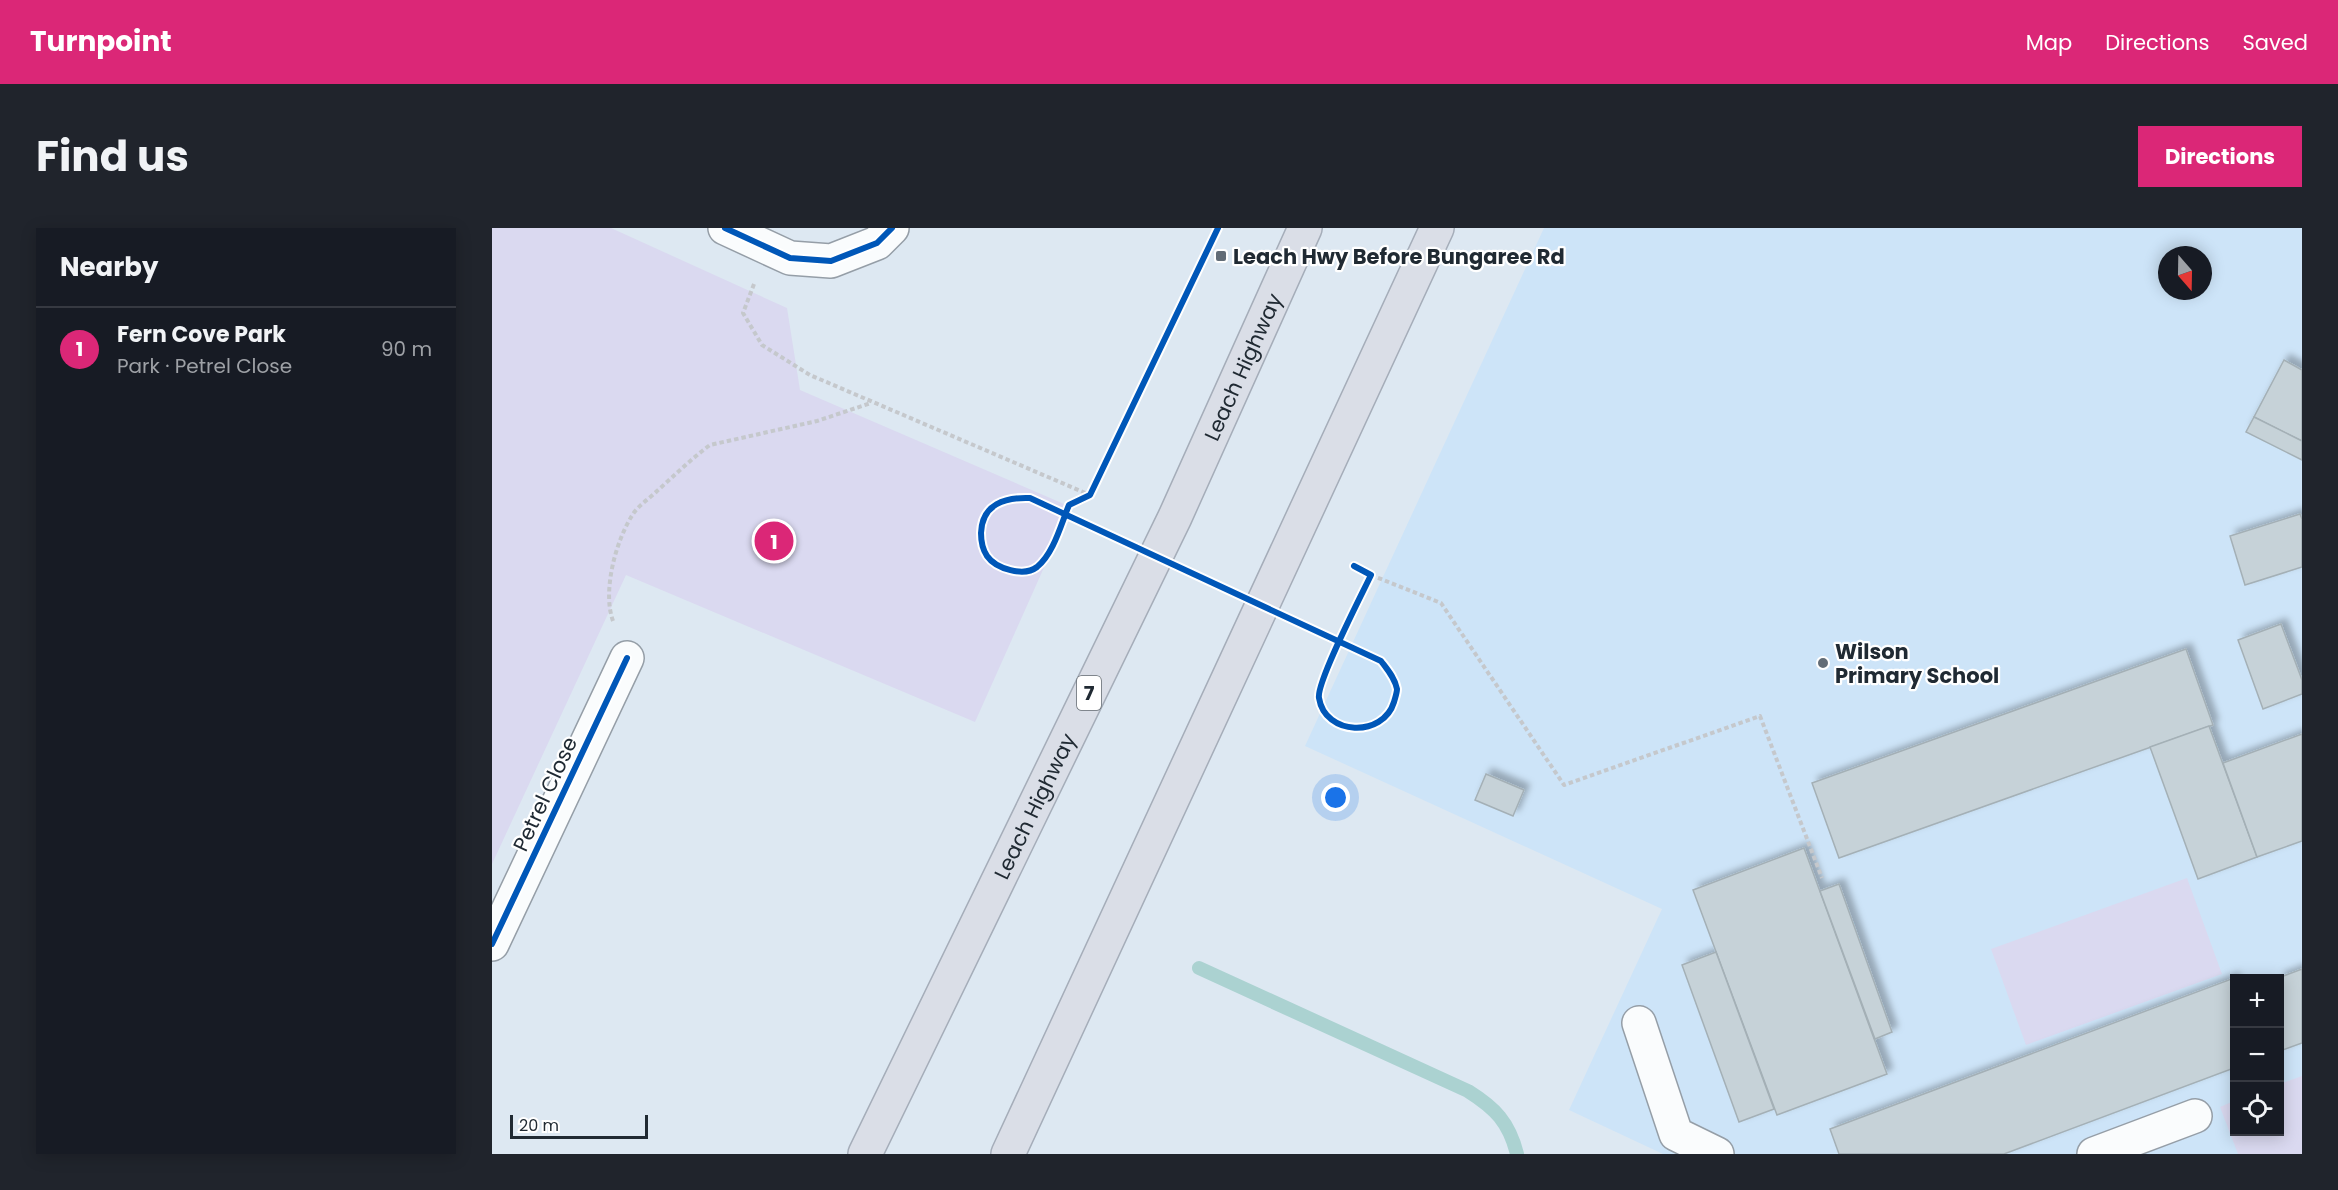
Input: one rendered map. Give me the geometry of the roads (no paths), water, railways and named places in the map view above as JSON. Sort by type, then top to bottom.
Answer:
[{"type":"highway","name":"Leach Highway","points":[[865,1154],[1175,517],[1305,228]]},
{"type":"highway","points":[[1008,1154],[1437,228]]},
{"type":"street","points":[[725,228],[790,258],[831,261],[877,243],[892,228]]},
{"type":"street","name":"Petrel Close","points":[[492,944],[627,658]]},
{"type":"street","points":[[1639,1023],[1676,1134],[1717,1154]]},
{"type":"street","points":[[2094,1154],[2195,1116]]},
{"type":"waterway","points":[[1199,968],[1468,1091],[1500,1117],[1510,1133],[1517,1154]]},
{"type":"place","name":"Leach Hwy Before Bungaree Rd","points":[[1221,256]]},
{"type":"place","name":"Fern Cove Park","points":[[774,541]]},
{"type":"place","name":"Wilson Primary School","points":[[1823,663]]}]
